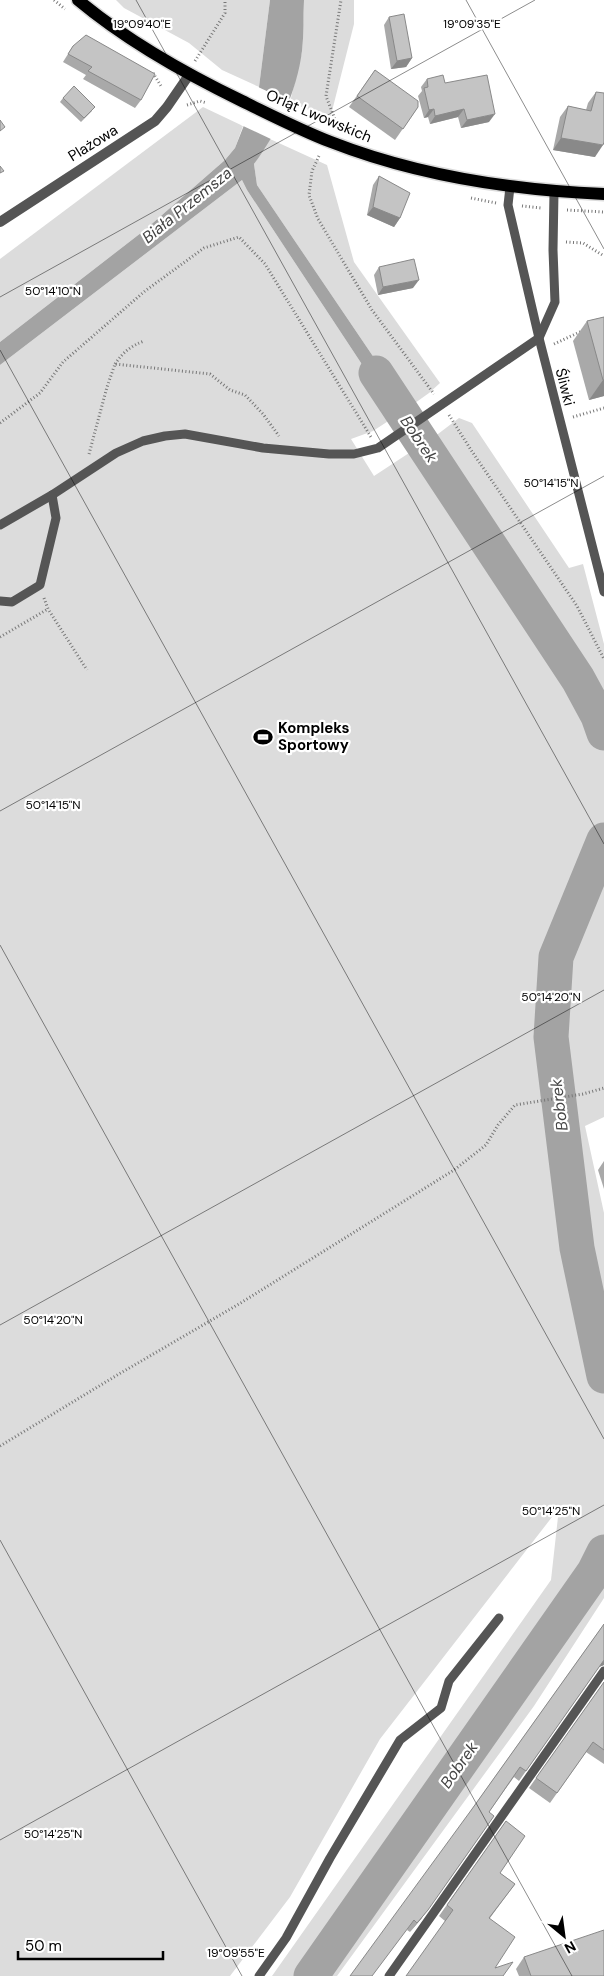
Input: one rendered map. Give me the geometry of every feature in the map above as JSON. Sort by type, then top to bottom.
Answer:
[{"type":"main road","name":"Orląt Lwowskich","points":[[78,0],[148,50],[189,75],[330,142],[381,159],[441,175],[510,187],[554,192],[604,194]]},
{"type":"street","name":"Plażowa","points":[[0,222],[154,121],[167,108],[189,75]]},
{"type":"lane","name":"Śliwki","points":[[510,187],[508,205],[538,338],[604,592]]},
{"type":"lane","points":[[0,525],[52,495],[116,453],[143,442],[165,436],[185,434],[285,450],[329,454],[354,454],[378,448],[538,338],[555,302],[554,192]]},
{"type":"lane","points":[[0,601],[12,602],[40,585],[56,518],[52,495]]},
{"type":"lane","points":[[259,1976],[286,1938],[330,1858],[400,1740],[441,1708],[449,1681],[499,1618]]},
{"type":"lane","points":[[389,1976],[604,1671]]},
{"type":"path","points":[[195,62],[225,13],[225,0]]},
{"type":"path","points":[[329,123],[336,124],[326,96],[341,0]]},
{"type":"path","points":[[184,102],[187,105],[200,101],[206,103]]},
{"type":"path","points":[[319,156],[312,171],[310,195],[318,219],[372,310],[442,405],[577,606],[604,659]]},
{"type":"path","points":[[0,423],[40,393],[63,362],[145,291],[204,248],[239,237],[265,264],[378,448]]},
{"type":"path","points":[[553,241],[583,243],[604,256]]},
{"type":"path","points":[[542,350],[588,329]]},
{"type":"path","points":[[90,470],[87,464],[107,387],[115,364],[120,356],[133,346],[144,341]]},
{"type":"path","points":[[115,364],[210,374],[224,386],[245,395],[252,401],[283,441],[285,450]]},
{"type":"path","points":[[560,421],[604,408]]},
{"type":"path","points":[[40,585],[48,609],[86,670]]},
{"type":"path","points":[[0,637],[48,609]]},
{"type":"path","points":[[0,1446],[239,1304],[454,1170],[486,1145],[498,1125],[515,1106],[582,1094],[604,1088]]},
{"type":"shaded area","points":[[116,0],[270,0],[259,87],[222,70],[189,43],[124,8]]},
{"type":"shaded area","points":[[304,0],[354,0],[354,24],[330,119],[290,102],[302,52]]},
{"type":"shaded area","points":[[203,107],[243,126],[235,148],[225,160],[146,229],[0,342],[0,259]]},
{"type":"shaded area","points":[[270,139],[327,165],[354,262],[440,383],[408,408],[257,185],[254,164]]},
{"type":"shaded area","points":[[242,180],[396,416],[373,431],[351,439],[374,476],[459,418],[472,423],[569,568],[583,564],[604,644],[604,1117],[585,1126],[604,1213],[604,1598],[534,1706],[337,1976],[272,1976],[551,1580],[559,1508],[380,1739],[290,1897],[230,1976],[0,1976],[0,365]]},
{"type":"water","name":"Biała Przemsza","points":[[270,0],[304,0],[303,45],[291,96],[271,138],[254,164],[257,185],[408,408],[396,416],[242,180],[0,365],[0,342],[146,229],[225,160],[235,148],[259,87]]},
{"type":"pier","points":[[256,86],[292,103],[273,140],[241,125]]},
{"type":"building","points":[[404,14],[412,58],[397,61],[389,17]]},
{"type":"building","points":[[86,35],[155,74],[141,100],[88,71],[92,67],[68,54],[73,46]]},
{"type":"building","points":[[375,70],[418,101],[418,107],[403,129],[357,96]]},
{"type":"building","points":[[443,75],[445,83],[487,75],[495,114],[467,120],[464,109],[435,116],[434,109],[429,110],[424,88],[428,87],[427,79]]},
{"type":"building","points":[[74,86],[95,107],[84,118],[63,98]]},
{"type":"building","points":[[596,92],[604,93],[603,145],[561,138],[568,106],[591,111]]},
{"type":"building","points":[[0,120],[5,127],[0,131]]},
{"type":"building","points":[[379,176],[410,193],[400,218],[373,207]]},
{"type":"building","points":[[414,259],[419,280],[383,287],[379,267]]},
{"type":"building","points":[[604,317],[604,380],[603,380],[587,321]]},
{"type":"building","points":[[604,1624],[604,1660],[526,1771],[520,1767],[489,1812],[494,1816],[428,1910],[417,1923],[414,1920],[372,1976],[350,1976],[472,1809]]},
{"type":"building","points":[[604,1682],[604,1750],[593,1742],[557,1793],[536,1778]]},
{"type":"building","points":[[506,1821],[525,1836],[500,1873],[515,1884],[489,1918],[515,1937],[495,1968],[513,1962],[503,1976],[406,1976],[453,1910],[447,1905]]},
{"type":"building","points":[[604,1930],[604,1976],[531,1976],[524,1957]]},
{"type":"waterway","name":"Bobrek","points":[[376,373],[578,679],[598,716],[604,733]]},
{"type":"waterway","name":"Bobrek","points":[[604,840],[556,957],[551,1037],[577,1248],[604,1376]]},
{"type":"waterway","name":"Bobrek","points":[[311,1976],[594,1572],[604,1552]]},
{"type":"place","name":"Kompleks Sportowy","points":[[263,737]]}]
